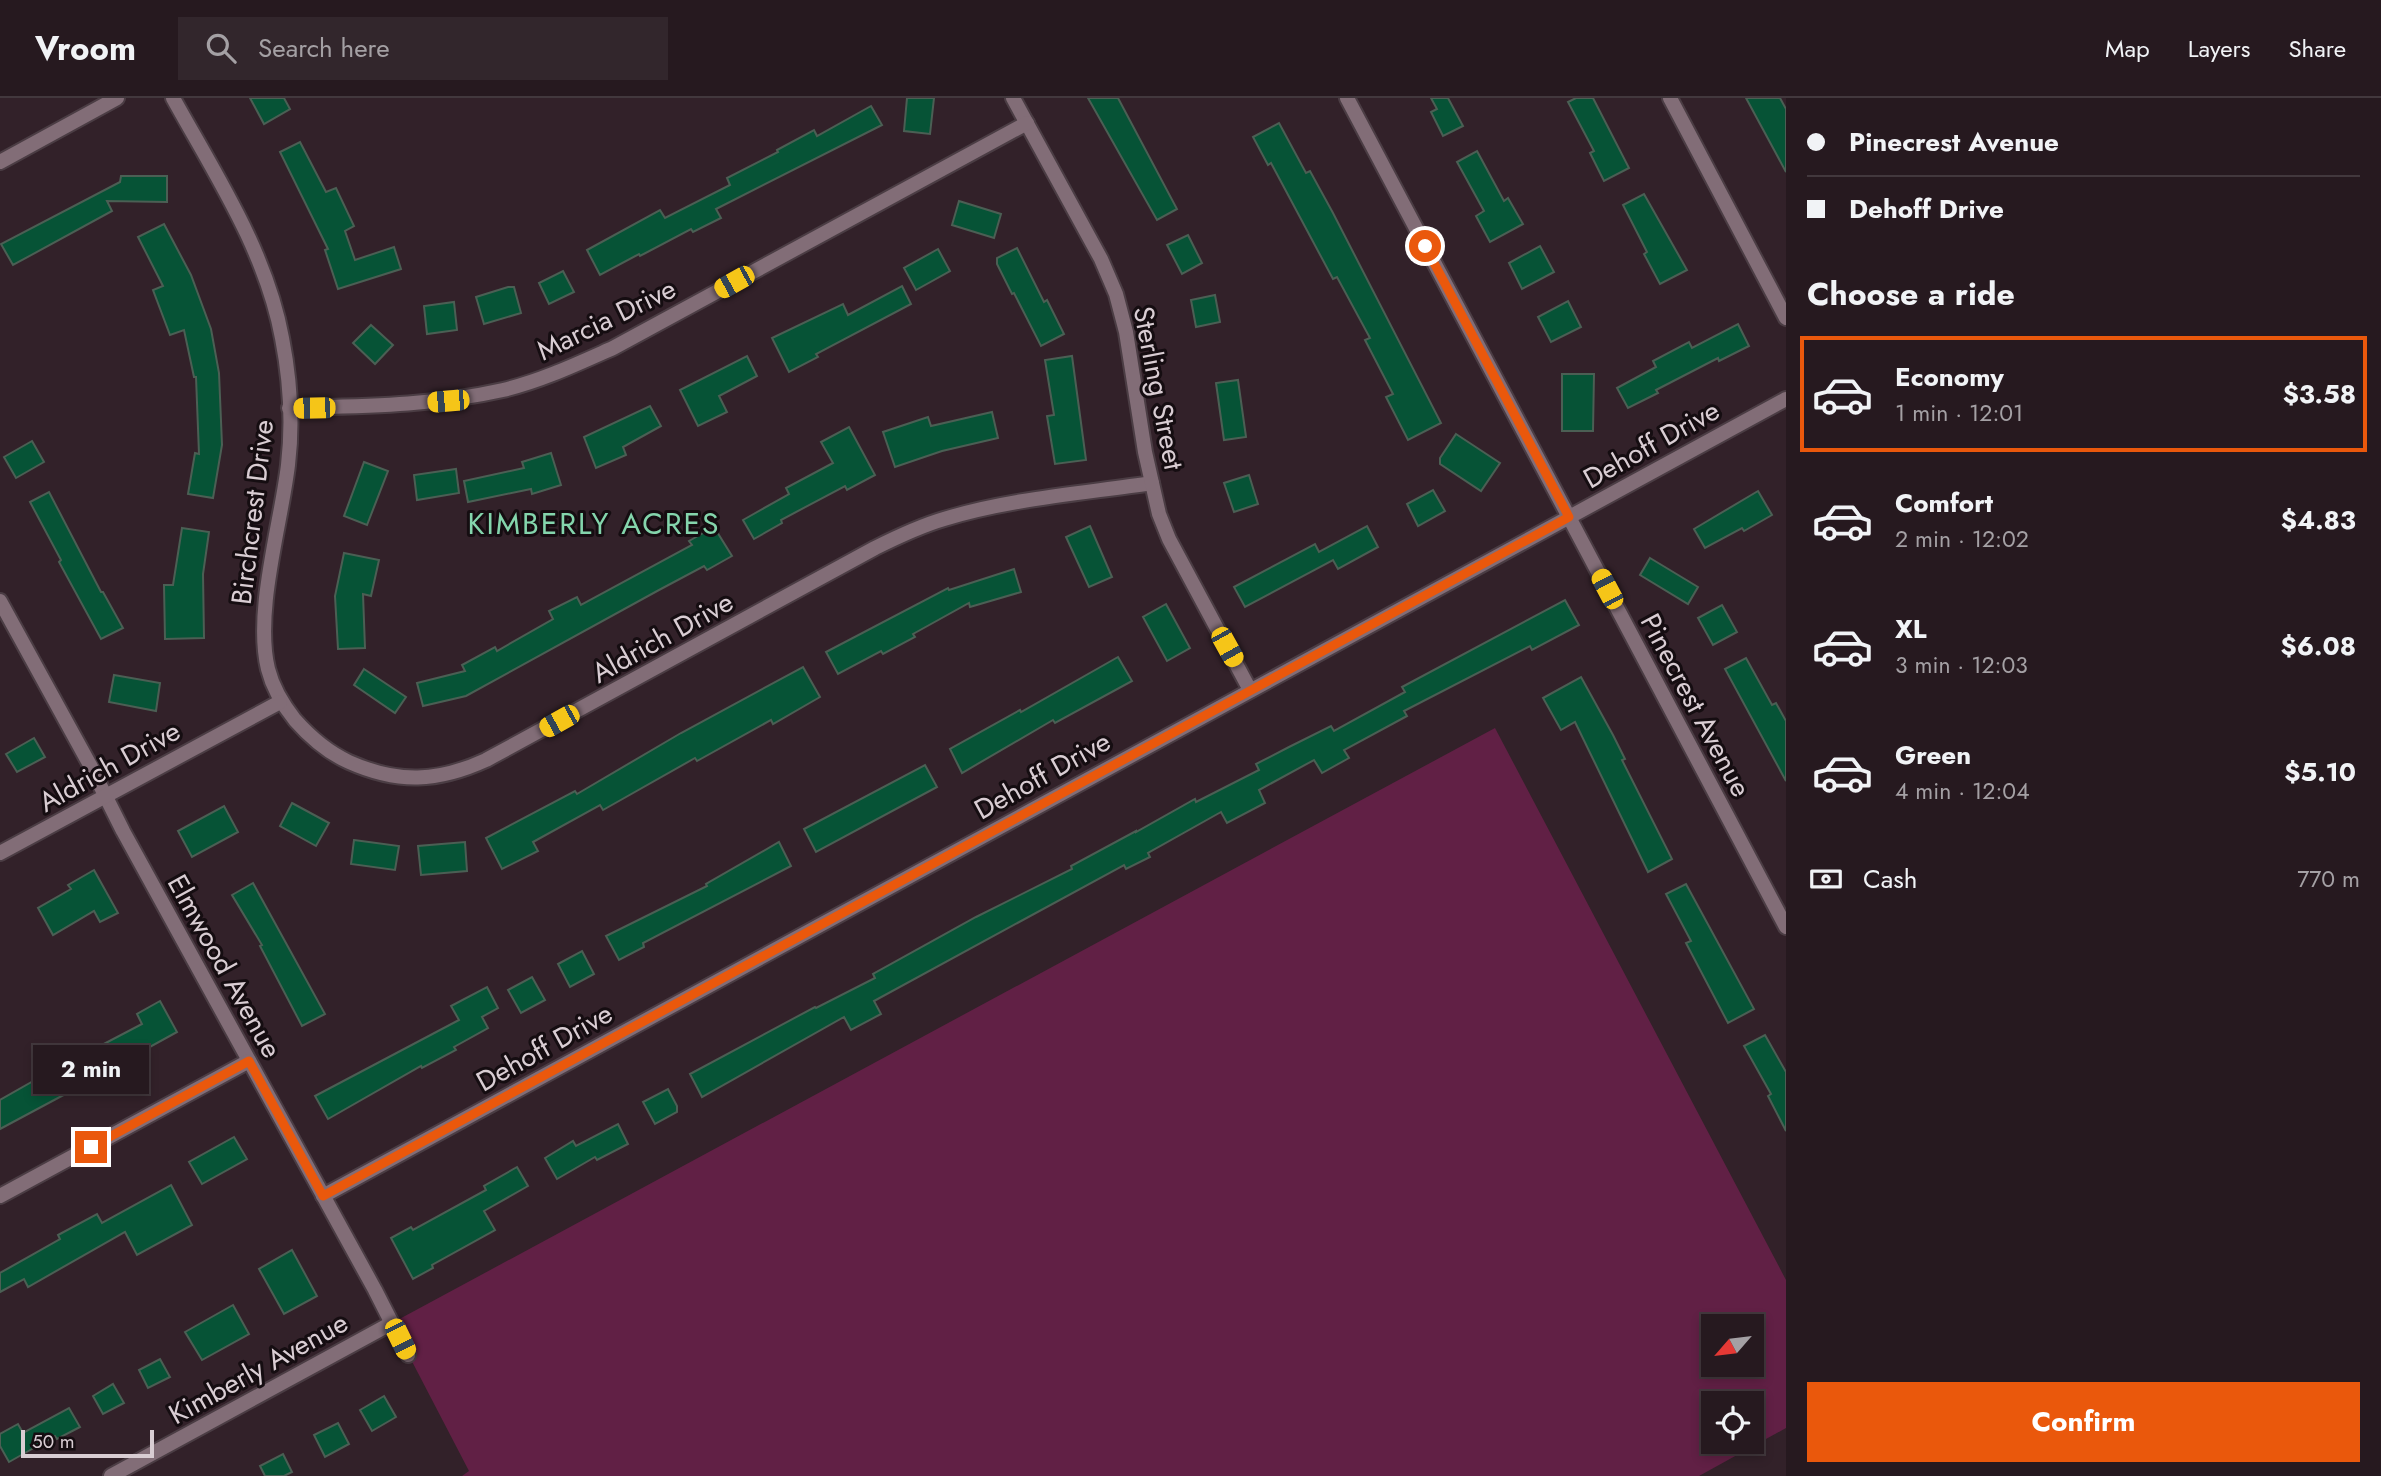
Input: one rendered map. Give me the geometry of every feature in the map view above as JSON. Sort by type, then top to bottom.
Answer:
[{"type":"street","points":[[0,162],[117,98]]},
{"type":"street","name":"Birchcrest Drive","points":[[173,98],[242,223],[262,266],[282,337],[288,381],[288,465],[264,621],[268,670],[280,702]]},
{"type":"street","name":"Sterling Street","points":[[1013,98],[1101,259],[1116,294],[1126,332],[1145,452],[1159,514],[1169,539],[1250,690]]},
{"type":"street","name":"Pinecrest Avenue","points":[[1347,98],[1786,927]]},
{"type":"street","points":[[1670,98],[1786,318]]},
{"type":"street","name":"Marcia Drive","points":[[289,408],[390,406],[448,401],[505,390],[560,372],[613,348],[1027,123]]},
{"type":"street","name":"Dehoff Drive","points":[[323,1196],[1786,399]]},
{"type":"street","name":"Aldrich Drive","points":[[0,853],[280,702],[313,739],[336,756],[368,771],[412,778],[453,774],[486,761],[910,531],[981,509],[1152,483]]},
{"type":"street","name":"Elmwood Avenue","points":[[0,601],[408,1355]]},
{"type":"street","points":[[0,1196],[249,1061]]},
{"type":"street","name":"Kimberly Avenue","points":[[111,1476],[392,1324]]},
{"type":"shaded area","points":[[1495,728],[1786,1280],[1786,1428],[1764,1440],[1764,1391],[1701,1391],[1701,1454],[1739,1454],[1699,1476],[462,1476],[469,1471],[392,1323]]},
{"type":"building","points":[[250,98],[284,98],[290,109],[264,124]]},
{"type":"building","points":[[907,98],[934,98],[930,134],[904,131]]},
{"type":"building","points":[[1088,98],[1118,98],[1177,209],[1157,220]]},
{"type":"building","points":[[1431,98],[1448,98],[1463,126],[1443,136],[1431,112],[1437,109]]},
{"type":"building","points":[[1576,98],[1593,98],[1629,168],[1604,181],[1590,153],[1594,151],[1568,102]]},
{"type":"building","points":[[1746,98],[1780,98],[1786,109],[1786,172]]},
{"type":"building","points":[[871,106],[882,125],[716,209],[721,218],[693,232],[691,229],[600,275],[587,250],[660,210],[665,218],[730,185],[727,178],[778,152],[777,150],[814,130],[817,136]]},
{"type":"building","points":[[1279,123],[1306,173],[1310,171],[1333,213],[1441,423],[1408,440],[1386,397],[1393,394],[1365,340],[1370,338],[1337,277],[1333,279],[1271,163],[1268,165],[1253,137]]},
{"type":"building","points":[[300,142],[326,192],[336,188],[354,226],[345,231],[355,260],[394,247],[401,269],[338,289],[325,250],[328,249],[280,152]]},
{"type":"building","points":[[1477,151],[1504,201],[1508,198],[1523,224],[1490,242],[1476,216],[1484,211],[1457,162]]},
{"type":"building","points":[[121,176],[167,176],[167,202],[107,201],[112,211],[13,265],[1,244],[120,182]]},
{"type":"building","points":[[1644,194],[1687,270],[1660,284],[1623,205]]},
{"type":"building","points":[[959,201],[1001,214],[994,238],[952,225]]},
{"type":"building","points":[[164,224],[191,275],[211,329],[219,373],[222,445],[213,498],[188,494],[195,453],[199,454],[196,377],[184,330],[170,335],[153,290],[163,286],[138,237]]},
{"type":"building","points":[[1188,235],[1202,263],[1182,274],[1167,245]]},
{"type":"building","points":[[1540,246],[1554,272],[1522,289],[1509,263]]},
{"type":"building","points":[[1017,248],[1044,302],[1047,300],[1064,334],[1041,346],[997,264],[997,258]]},
{"type":"building","points":[[938,249],[950,271],[916,290],[904,268]]},
{"type":"building","points":[[563,271],[574,292],[549,304],[539,283]]},
{"type":"building","points":[[902,286],[911,304],[816,354],[818,357],[789,372],[772,338],[843,304],[848,315]]},
{"type":"building","points":[[514,287],[521,313],[484,324],[476,297]]},
{"type":"building","points":[[1215,295],[1220,322],[1196,327],[1191,300]]},
{"type":"building","points":[[1568,301],[1581,327],[1551,342],[1538,317]]},
{"type":"building","points":[[454,302],[457,330],[427,334],[424,306]]},
{"type":"building","points":[[1738,324],[1749,346],[1719,361],[1718,358],[1656,390],[1658,393],[1628,408],[1617,388],[1656,367],[1653,361],[1689,342],[1692,348]]},
{"type":"building","points":[[371,325],[393,345],[375,364],[353,343]]},
{"type":"building","points":[[747,356],[757,376],[719,396],[727,412],[698,426],[680,390]]},
{"type":"building","points":[[1072,356],[1086,460],[1055,464],[1047,416],[1054,415],[1045,360]]},
{"type":"building","points":[[1562,374],[1594,374],[1593,431],[1562,431]]},
{"type":"building","points":[[1238,380],[1246,437],[1224,440],[1216,383]]},
{"type":"building","points":[[650,406],[661,426],[623,447],[626,455],[596,468],[584,437]]},
{"type":"building","points":[[992,412],[998,438],[942,451],[895,467],[883,432],[928,417],[931,426]]},
{"type":"building","points":[[849,427],[875,475],[847,490],[845,486],[781,520],[782,523],[754,539],[743,520],[789,494],[786,488],[833,463],[821,442]]},
{"type":"building","points":[[1456,434],[1500,463],[1481,491],[1440,464],[1440,458]]},
{"type":"building","points":[[32,441],[44,462],[16,478],[4,457]]},
{"type":"building","points":[[551,453],[561,485],[532,494],[531,489],[468,502],[464,481],[524,468],[522,462]]},
{"type":"building","points":[[364,462],[388,471],[367,525],[344,516]]},
{"type":"building","points":[[456,469],[459,493],[417,500],[414,475]]},
{"type":"building","points":[[1249,475],[1258,504],[1234,512],[1224,483]]},
{"type":"building","points":[[1433,490],[1445,511],[1418,526],[1407,504]]},
{"type":"building","points":[[1758,491],[1772,515],[1705,548],[1694,529]]},
{"type":"building","points":[[49,492],[101,592],[123,628],[101,639],[30,502]]},
{"type":"building","points":[[1090,526],[1112,577],[1089,587],[1066,537]]},
{"type":"building","points":[[1367,526],[1378,547],[1338,569],[1333,560],[1245,607],[1234,587],[1315,544],[1319,552]]},
{"type":"building","points":[[714,527],[732,556],[707,570],[704,566],[466,696],[423,706],[417,683],[465,671],[462,665],[495,647],[497,651],[553,619],[549,611],[577,597],[581,605],[692,545],[689,541]]},
{"type":"building","points":[[182,528],[209,532],[203,574],[204,638],[165,639],[164,585],[173,585]]},
{"type":"building","points":[[344,553],[379,560],[371,596],[363,594],[365,648],[338,649],[335,596]]},
{"type":"building","points":[[1650,558],[1698,587],[1688,604],[1640,575]]},
{"type":"building","points":[[1014,569],[1021,592],[970,607],[969,603],[913,634],[915,637],[883,654],[881,651],[838,674],[826,652],[948,588],[949,590]]},
{"type":"building","points":[[1565,600],[1579,625],[1532,650],[1530,646],[1404,711],[1407,716],[1344,750],[1349,758],[1322,773],[1314,760],[1259,790],[1265,803],[1227,823],[1221,812],[1148,853],[1150,857],[1126,869],[1124,865],[874,1001],[881,1014],[851,1030],[844,1017],[702,1097],[690,1074],[875,978],[873,974],[976,917],[1072,869],[1071,866],[1195,799],[1196,802],[1259,770],[1256,764],[1331,726],[1334,731],[1405,692],[1402,687]]},
{"type":"building","points":[[1166,604],[1190,648],[1167,661],[1143,617]]},
{"type":"building","points":[[1722,605],[1737,632],[1713,645],[1698,618]]},
{"type":"building","points":[[1118,657],[1132,681],[1055,723],[1053,720],[962,773],[950,749]]},
{"type":"building","points":[[1746,658],[1772,705],[1776,703],[1786,721],[1786,781],[1725,669]]},
{"type":"building","points":[[803,667],[820,697],[773,724],[771,720],[697,761],[695,758],[603,810],[600,805],[533,842],[538,851],[502,869],[486,838],[575,791],[577,794],[681,733]]},
{"type":"building","points":[[364,669],[406,697],[395,713],[354,685]]},
{"type":"building","points":[[114,675],[160,683],[156,711],[109,702]]},
{"type":"building","points":[[1581,677],[1625,759],[1622,760],[1672,859],[1648,872],[1575,722],[1561,730],[1543,698]]},
{"type":"building","points":[[34,738],[45,757],[17,772],[6,754]]},
{"type":"building","points":[[925,765],[937,787],[816,852],[804,829]]},
{"type":"building","points":[[292,803],[329,823],[316,846],[280,826]]},
{"type":"building","points":[[224,806],[238,832],[192,857],[178,831]]},
{"type":"building","points":[[354,840],[399,846],[395,870],[351,864]]},
{"type":"building","points":[[465,842],[467,871],[421,875],[418,846]]},
{"type":"building","points":[[779,842],[791,866],[643,943],[644,947],[619,960],[606,936],[707,886],[706,884]]},
{"type":"building","points":[[94,870],[118,913],[100,922],[94,911],[53,935],[38,908],[71,889],[68,885]]},
{"type":"building","points":[[253,883],[325,1014],[302,1026],[260,946],[262,945],[232,895]]},
{"type":"building","points":[[1686,884],[1754,1009],[1728,1023],[1686,943],[1691,941],[1666,894]]},
{"type":"building","points":[[582,951],[594,974],[570,987],[558,964]]},
{"type":"building","points":[[532,977],[545,1000],[521,1013],[508,990]]},
{"type":"building","points":[[487,987],[498,1008],[482,1017],[488,1028],[454,1047],[456,1050],[422,1068],[421,1066],[328,1119],[315,1096],[459,1020],[451,1006]]},
{"type":"building","points":[[160,1001],[177,1032],[110,1069],[98,1047],[142,1024],[137,1014]]},
{"type":"building","points":[[1765,1035],[1786,1072],[1786,1131],[1768,1096],[1771,1094],[1744,1046]]},
{"type":"building","points":[[72,1059],[86,1083],[0,1129],[0,1100]]},
{"type":"building","points":[[668,1089],[677,1106],[677,1112],[655,1124],[643,1102]]},
{"type":"building","points":[[618,1124],[628,1144],[597,1160],[595,1157],[557,1179],[545,1158],[573,1141],[576,1146]]},
{"type":"building","points":[[234,1137],[247,1159],[202,1184],[189,1162]]},
{"type":"building","points":[[517,1167],[528,1186],[484,1211],[495,1230],[432,1265],[433,1268],[413,1279],[391,1238],[411,1227],[413,1230],[486,1190],[484,1186]]},
{"type":"building","points":[[171,1185],[192,1225],[137,1255],[125,1232],[28,1287],[24,1279],[0,1292],[0,1273],[60,1239],[58,1235],[97,1214],[102,1223]]},
{"type":"building","points":[[292,1250],[317,1296],[284,1314],[259,1269]]},
{"type":"building","points":[[233,1305],[249,1334],[202,1360],[185,1332]]},
{"type":"building","points":[[160,1359],[170,1377],[148,1388],[139,1370]]},
{"type":"building","points":[[113,1384],[124,1403],[103,1414],[93,1396]]},
{"type":"building","points":[[384,1396],[396,1417],[372,1431],[360,1410]]},
{"type":"building","points":[[69,1408],[80,1427],[57,1439],[55,1436],[9,1462],[0,1446],[0,1434],[18,1424],[23,1433]]},
{"type":"building","points":[[338,1423],[349,1444],[325,1457],[314,1435]]},
{"type":"building","points":[[283,1454],[292,1472],[284,1476],[265,1476],[260,1466]]},
{"type":"district","name":"KIMBERLY ACRES","points":[[594,524]]},
{"type":"route","points":[[91,1147],[249,1061],[323,1196],[1569,517],[1425,246]]}]
